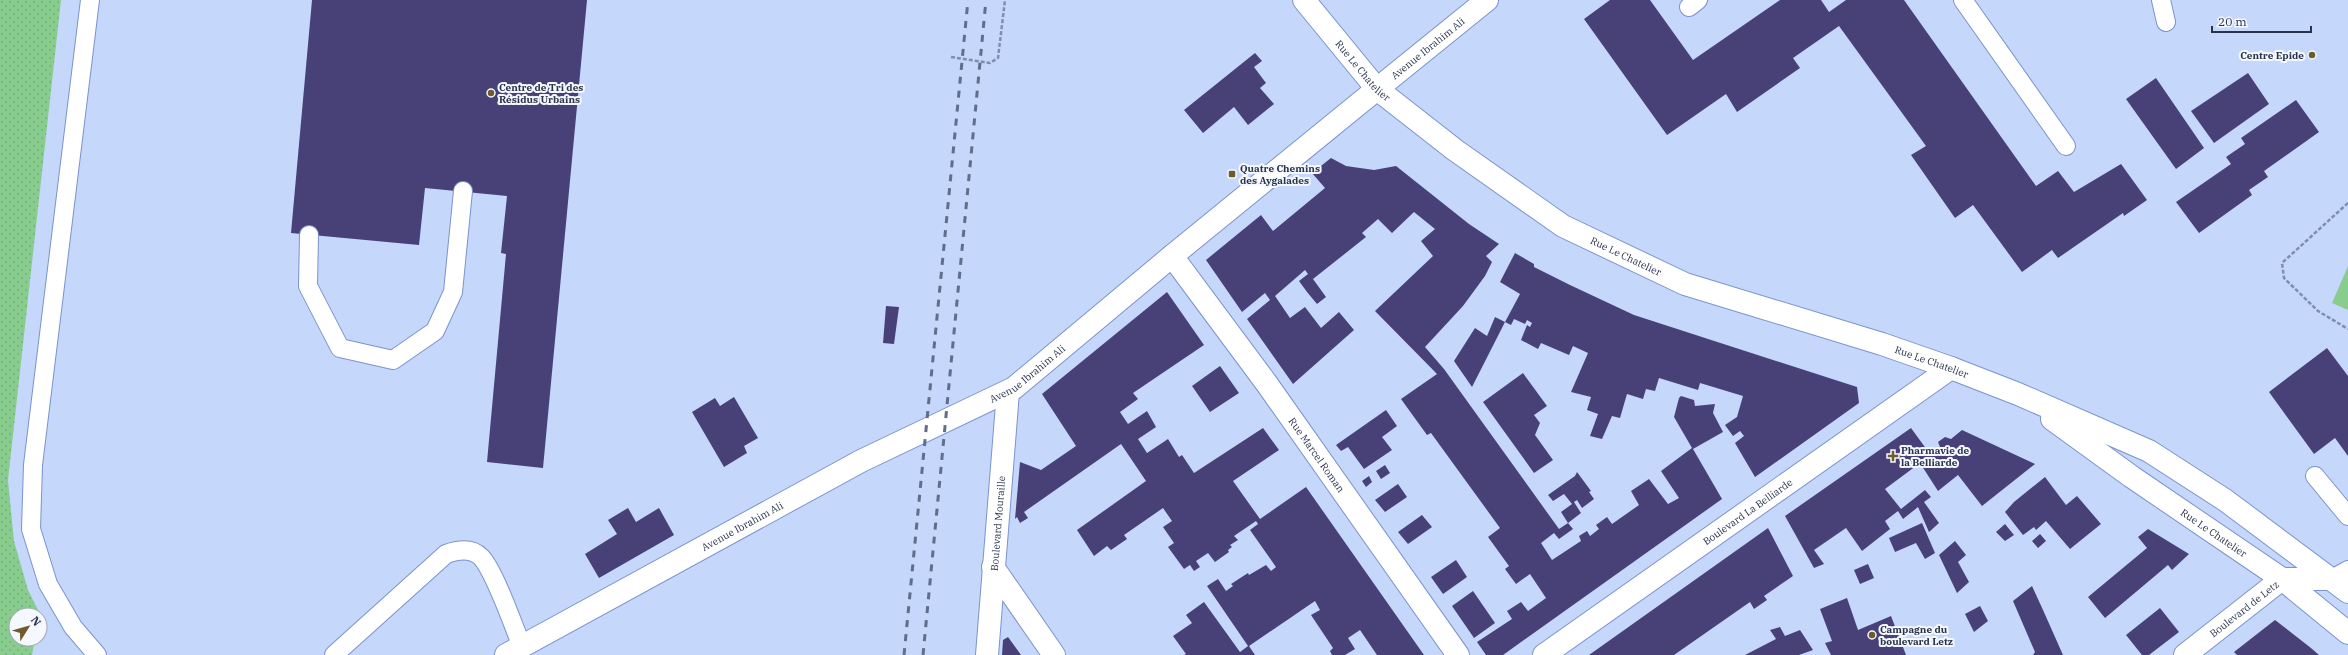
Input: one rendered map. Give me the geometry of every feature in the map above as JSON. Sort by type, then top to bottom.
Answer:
[{"type":"street","name":"Rue Le Chatelier","points":[[1304,0],[1377,90],[1455,150],[1563,226],[1685,284],[1868,339],[1951,368],[2018,394],[2149,451],[2343,580]]},
{"type":"street","name":"Avenue Ibrahim Ali","points":[[514,651],[861,461],[1008,392],[1172,256],[1487,0]]},
{"type":"street","name":"Rue Marcel Roman","points":[[1172,256],[1268,384],[1458,655]]},
{"type":"street","name":"Boulevard La Belliarde","points":[[1544,655],[1951,368]]},
{"type":"street","name":"Boulevard Mouraille","points":[[987,655],[1008,392]]},
{"type":"street","name":"Rue Le Chatelier","points":[[2018,394],[2132,477],[2282,579],[2348,633]]},
{"type":"street","points":[[993,567],[1054,655]]},
{"type":"street","name":"Boulevard de Letz","points":[[2185,655],[2282,579],[2343,580]]},
{"type":"lane","points":[[90,0],[33,465],[31,530],[48,584],[73,627],[97,655]]},
{"type":"lane","points":[[1963,0],[2066,146]]},
{"type":"lane","points":[[2161,0],[2166,22]]},
{"type":"lane","points":[[309,235],[308,286],[340,348],[393,360],[435,331],[453,292],[462,192]]},
{"type":"lane","points":[[2315,476],[2348,516]]},
{"type":"lane","points":[[334,655],[446,554],[461,549],[481,556],[484,561],[514,651]]},
{"type":"path","points":[[951,57],[990,62],[998,58],[1005,0]]},
{"type":"path","points":[[2348,203],[2282,263],[2284,278],[2318,311],[2348,329]]},
{"type":"green space","points":[[0,0],[61,0],[8,480],[14,541],[28,590],[36,607],[8,607],[8,647],[34,647],[32,655],[0,655]]},
{"type":"green space","points":[[2348,266],[2348,310],[2332,303]]},
{"type":"building","points":[[312,0],[587,0],[543,468],[487,462],[506,254],[501,253],[507,196],[425,188],[419,245],[291,233]]},
{"type":"building","points":[[1610,0],[1650,0],[1693,60],[1780,0],[1821,0],[1829,12],[1846,0],[1904,0],[2036,186],[2058,171],[2074,192],[2121,164],[2147,200],[2124,216],[2123,213],[2058,258],[2052,250],[2022,272],[1973,205],[1955,218],[1911,155],[1926,146],[1839,26],[1793,58],[1800,68],[1737,112],[1726,94],[1667,135],[1584,19]]},
{"type":"building","points":[[1255,53],[1262,61],[1254,67],[1266,83],[1260,88],[1274,104],[1248,125],[1234,107],[1203,133],[1184,110]]},
{"type":"building","points":[[2248,73],[2269,104],[2214,143],[2191,111]]},
{"type":"building","points":[[2156,78],[2204,148],[2176,169],[2126,99]]},
{"type":"building","points":[[2296,100],[2319,132],[2264,171],[2268,177],[2249,190],[2252,195],[2199,233],[2176,202],[2231,164],[2226,157],[2245,144],[2241,138]]},
{"type":"building","points":[[1331,158],[1346,166],[1374,170],[1396,166],[1469,224],[1499,244],[1486,256],[1492,262],[1485,276],[1463,306],[1425,347],[1444,369],[1559,529],[1568,523],[1573,529],[1559,539],[1554,533],[1541,543],[1552,560],[1581,541],[1579,536],[1587,531],[1590,536],[1599,529],[1596,525],[1607,517],[1612,524],[1639,505],[1631,491],[1649,479],[1668,504],[1679,498],[1661,471],[1692,448],[1674,417],[1679,398],[1681,396],[1694,400],[1695,406],[1715,404],[1713,413],[1723,432],[1693,449],[1722,499],[1503,655],[1486,655],[1477,642],[1512,619],[1507,611],[1521,602],[1528,611],[1546,598],[1530,574],[1516,584],[1505,569],[1509,566],[1488,537],[1500,528],[1431,433],[1427,435],[1401,399],[1437,374],[1375,311],[1433,256],[1421,241],[1435,229],[1414,212],[1392,233],[1378,219],[1362,233],[1366,237],[1313,279],[1326,297],[1317,304],[1299,281],[1308,274],[1305,270],[1275,296],[1290,318],[1305,307],[1321,328],[1339,312],[1354,330],[1293,384],[1247,319],[1270,300],[1265,293],[1242,312],[1206,260],[1261,215],[1273,231],[1325,188],[1312,173]]},
{"type":"building","points":[[1515,253],[1534,264],[1534,267],[1634,315],[1857,387],[1859,403],[1755,477],[1735,443],[1744,436],[1740,431],[1733,436],[1725,425],[1737,417],[1743,396],[1700,383],[1698,390],[1659,378],[1655,391],[1646,389],[1643,399],[1627,394],[1620,418],[1612,416],[1602,439],[1590,436],[1598,414],[1587,410],[1591,397],[1571,392],[1588,353],[1573,346],[1569,355],[1541,343],[1538,349],[1521,340],[1527,325],[1530,327],[1532,323],[1527,320],[1525,324],[1514,319],[1511,325],[1505,322],[1520,294],[1500,282]]},
{"type":"building","points":[[1167,292],[1204,345],[1133,393],[1138,399],[1120,412],[1128,424],[1147,411],[1156,427],[1138,439],[1147,453],[1168,439],[1179,457],[1182,455],[1194,473],[1263,428],[1279,450],[1233,481],[1260,519],[1306,487],[1424,655],[1377,655],[1360,630],[1348,638],[1355,649],[1345,655],[1332,655],[1330,651],[1333,648],[1311,615],[1320,610],[1315,601],[1249,646],[1255,655],[1184,655],[1186,654],[1173,636],[1192,623],[1186,615],[1204,602],[1240,652],[1248,646],[1207,586],[1218,579],[1226,591],[1233,586],[1231,584],[1248,573],[1249,575],[1266,565],[1271,571],[1276,567],[1250,530],[1258,524],[1256,521],[1234,536],[1238,540],[1230,545],[1232,547],[1228,550],[1229,552],[1215,562],[1208,553],[1196,561],[1200,567],[1194,571],[1190,565],[1184,569],[1168,547],[1174,543],[1163,527],[1172,521],[1163,508],[1124,535],[1127,539],[1111,550],[1107,546],[1094,556],[1077,530],[1146,481],[1121,444],[1024,512],[1028,518],[1020,523],[1017,517],[1015,519],[1020,462],[1041,470],[1076,446],[1042,394]]},
{"type":"building","points":[[886,306],[899,307],[894,344],[883,343]]},
{"type":"building","points":[[1495,317],[1505,322],[1472,387],[1454,361],[1475,328],[1487,336]]},
{"type":"building","points":[[2327,348],[2348,376],[2348,456],[2335,438],[2314,454],[2269,392]]},
{"type":"building","points":[[1220,366],[1239,393],[1210,412],[1192,386]]},
{"type":"building","points":[[1523,373],[1547,406],[1534,415],[1540,423],[1535,435],[1553,460],[1534,473],[1483,402]]},
{"type":"building","points":[[734,397],[758,438],[744,446],[747,453],[724,467],[692,412],[715,398],[720,406]]},
{"type":"building","points":[[1386,410],[1397,426],[1382,437],[1392,450],[1364,469],[1348,447],[1341,451],[1336,445]]},
{"type":"building","points":[[1911,428],[1930,454],[1940,447],[1938,442],[1945,437],[1951,439],[1962,430],[2035,464],[1982,506],[1958,475],[1938,491],[1920,463],[1885,489],[1901,509],[1925,490],[1931,497],[1924,502],[1939,523],[1929,532],[1918,507],[1903,519],[1898,511],[1885,521],[1890,529],[1862,551],[1846,528],[1814,550],[1824,564],[1814,568],[1785,516]]},
{"type":"building","points":[[1385,465],[1390,473],[1381,479],[1376,471]]},
{"type":"building","points":[[1577,472],[1591,491],[1589,492],[1594,499],[1582,508],[1577,500],[1574,502],[1581,513],[1568,523],[1561,512],[1572,504],[1564,494],[1553,501],[1548,495],[1575,476]]},
{"type":"building","points":[[1369,476],[1372,482],[1366,487],[1362,481]]},
{"type":"building","points":[[2045,477],[2066,505],[2077,496],[2101,524],[2070,549],[2046,521],[2036,530],[2034,527],[2023,535],[2005,512],[2014,502]]},
{"type":"building","points":[[1398,484],[1407,497],[1385,512],[1375,500]]},
{"type":"building","points":[[628,508],[636,522],[659,508],[674,535],[599,578],[585,554],[617,534],[608,520]]},
{"type":"building","points":[[1422,515],[1432,527],[1408,544],[1398,532]]},
{"type":"building","points":[[1922,523],[1935,553],[1925,559],[1916,543],[1895,552],[1889,538]]},
{"type":"building","points":[[2005,524],[2014,535],[2005,541],[1996,532]]},
{"type":"building","points":[[1768,528],[1793,576],[1764,596],[1767,600],[1754,609],[1750,602],[1674,655],[1589,655]]},
{"type":"building","points":[[2148,529],[2189,554],[2172,570],[2168,565],[2105,618],[2088,597],[2147,548],[2138,537]]},
{"type":"building","points":[[2040,534],[2046,541],[2038,548],[2032,541]]},
{"type":"building","points":[[1955,541],[1966,555],[1958,562],[1969,582],[1957,593],[1939,555]]},
{"type":"building","points":[[1456,560],[1467,577],[1443,594],[1431,577]]},
{"type":"building","points":[[1868,564],[1874,578],[1860,584],[1854,570]]},
{"type":"building","points":[[2032,586],[2063,655],[2033,655],[2035,652],[2013,601]]},
{"type":"building","points":[[1473,591],[1495,623],[1474,638],[1452,606]]},
{"type":"building","name":"Campagne du boulevard Letz","points":[[1847,598],[1858,630],[1891,616],[1906,655],[1831,655],[1825,643],[1832,641],[1820,609]]},
{"type":"building","points":[[1980,606],[1988,621],[1974,632],[1965,614]]},
{"type":"building","points":[[2160,608],[2179,632],[2149,655],[2142,655],[2126,635]]},
{"type":"building","points":[[2275,620],[2319,655],[2237,655],[2234,652]]},
{"type":"building","points":[[1780,627],[1785,636],[1800,630],[1813,650],[1799,655],[1745,655],[1776,639],[1770,630]]},
{"type":"building","points":[[1008,637],[1021,655],[1002,655],[1003,640]]},
{"type":"railway","points":[[904,655],[968,0]]},
{"type":"railway","points":[[923,655],[986,0]]},
{"type":"place","name":"Centre Epide","points":[[2312,55]]},
{"type":"place","name":"Centre de Tri des Résidus Urbains","points":[[491,93]]},
{"type":"place","name":"Quatre Chemins des Aygalades","points":[[1232,174]]},
{"type":"place","name":"Pharmavie de la Belliarde","points":[[1893,456]]},
{"type":"place","name":"Campagne du boulevard Letz","points":[[1872,635]]}]
